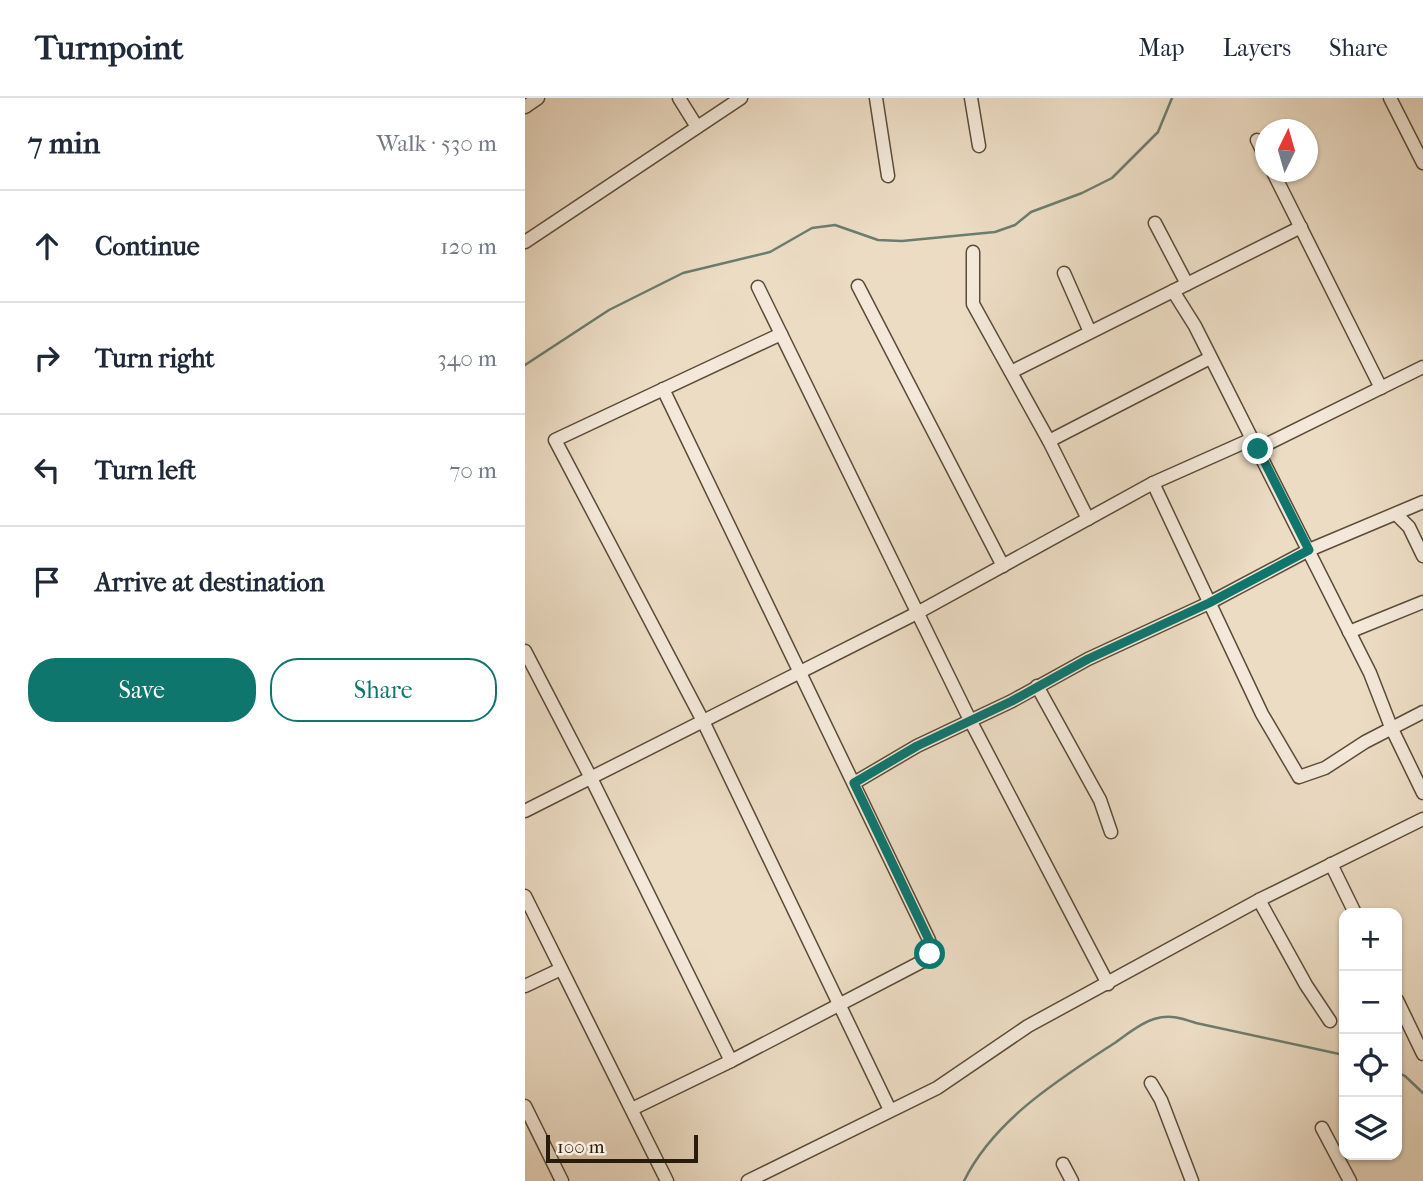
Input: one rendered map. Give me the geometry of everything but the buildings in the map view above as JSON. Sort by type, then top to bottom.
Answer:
[{"type":"street","points":[[525,107],[538,98]]},
{"type":"street","points":[[679,98],[697,127]]},
{"type":"street","points":[[525,242],[741,98]]},
{"type":"street","points":[[876,98],[888,176]]},
{"type":"street","points":[[971,98],[979,146]]},
{"type":"street","points":[[1389,98],[1423,163]]},
{"type":"street","points":[[1278,182],[1381,388]]},
{"type":"street","points":[[1155,223],[1187,284]]},
{"type":"street","points":[[1011,372],[1301,228]]},
{"type":"street","points":[[973,252],[973,304],[1049,441],[1088,519]]},
{"type":"street","points":[[1064,273],[1090,332]]},
{"type":"street","points":[[758,286],[970,720],[1108,984]]},
{"type":"street","points":[[858,286],[1003,566]]},
{"type":"street","points":[[1173,291],[1195,326],[1309,550],[1370,673],[1391,727],[1423,793]]},
{"type":"street","points":[[781,334],[555,440],[703,721],[890,1110]]},
{"type":"street","points":[[1049,441],[1210,358]]},
{"type":"street","points":[[525,811],[917,613],[1153,483],[1255,444],[1423,367]]},
{"type":"street","points":[[632,1109],[839,1005],[925,960],[930,954],[929,940],[663,389]]},
{"type":"street","points":[[1153,483],[1262,714],[1299,777],[1325,768],[1391,727],[1423,712]]},
{"type":"street","points":[[854,783],[917,746],[1012,701],[1088,659],[1209,603],[1309,550],[1423,502]]},
{"type":"street","points":[[1396,514],[1409,527],[1423,556]]},
{"type":"street","points":[[1349,632],[1423,602]]},
{"type":"street","points":[[525,651],[731,1061]]},
{"type":"street","points":[[1037,686],[1100,800],[1111,832]]},
{"type":"street","points":[[748,1181],[937,1088],[1028,1026],[1259,900],[1423,819]]},
{"type":"street","points":[[1331,864],[1353,908]]},
{"type":"street","points":[[525,896],[667,1181]]},
{"type":"street","points":[[1259,900],[1306,985],[1330,1021]]},
{"type":"street","points":[[525,986],[561,969]]},
{"type":"street","points":[[1402,1010],[1423,1054]]},
{"type":"street","points":[[1151,1083],[1161,1100],[1192,1181]]},
{"type":"street","points":[[525,1106],[562,1181]]},
{"type":"street","points":[[1322,1128],[1350,1181]]},
{"type":"street","points":[[1063,1164],[1072,1181]]},
{"type":"waterway","points":[[525,365],[609,310],[683,273],[770,252],[812,228],[835,225],[878,240],[902,241],[995,232],[1015,225],[1031,212],[1082,193],[1112,178],[1158,132],[1172,98]]},
{"type":"waterway","points":[[964,1181],[992,1139],[1029,1103],[1143,1023],[1154,1019],[1175,1017],[1339,1054]]},
{"type":"waterway","points":[[1402,1074],[1423,1093]]},
{"type":"route","points":[[930,954],[929,940],[854,783],[917,746],[1012,701],[1088,659],[1209,603],[1309,550],[1258,449]]}]
